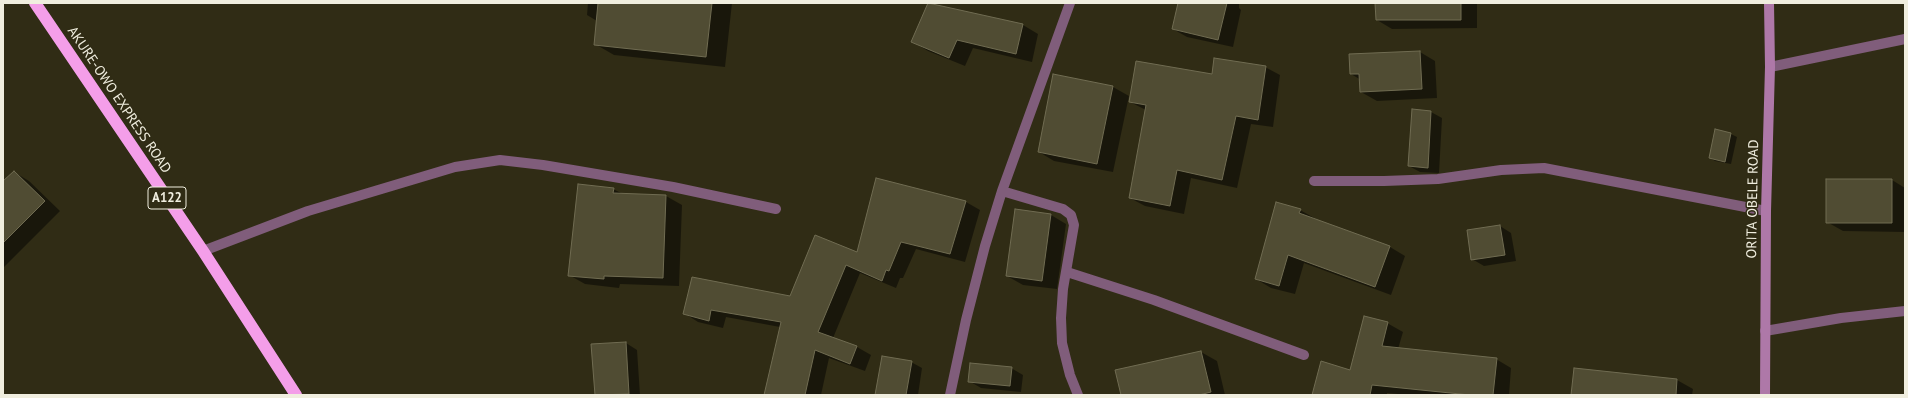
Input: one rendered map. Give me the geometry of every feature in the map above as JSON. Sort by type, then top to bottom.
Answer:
[{"type":"highway","name":"AKURE-OWO EXPRESS ROAD","points":[[35,3],[203,252],[296,395]]},
{"type":"main road","name":"ORITA OBELE ROAD","points":[[1765,395],[1766,211],[1770,67],[1769,3]]},
{"type":"street","points":[[950,395],[966,320],[1002,191],[1070,3]]},
{"type":"street","points":[[1770,67],[1905,39]]},
{"type":"street","points":[[203,252],[308,211],[374,190],[455,167],[500,160],[543,164],[673,187],[776,209]]},
{"type":"street","points":[[1314,181],[1399,181],[1438,179],[1501,170],[1544,168],[1766,211]]},
{"type":"street","points":[[1002,191],[1063,209],[1071,215],[1074,225],[1066,272],[1061,318],[1062,343],[1070,375],[1078,395]]},
{"type":"street","points":[[1066,272],[1154,300],[1304,356]]},
{"type":"street","points":[[1765,331],[1841,318],[1905,310]]},
{"type":"building","points":[[598,3],[712,3],[706,57],[594,45]]},
{"type":"building","points":[[928,3],[1023,24],[1016,54],[957,40],[949,58],[911,42]]},
{"type":"building","points":[[1178,3],[1227,3],[1218,40],[1172,29]]},
{"type":"building","points":[[1375,3],[1461,3],[1461,20],[1376,20]]},
{"type":"building","points":[[1420,51],[1422,89],[1360,92],[1359,74],[1350,74],[1349,54]]},
{"type":"building","points":[[1214,58],[1266,66],[1258,120],[1236,116],[1222,180],[1177,170],[1170,206],[1129,198],[1146,105],[1129,102],[1136,61],[1212,74]]},
{"type":"building","points":[[1053,74],[1113,86],[1097,164],[1038,152]]},
{"type":"building","points":[[1412,109],[1431,111],[1428,168],[1408,166]]},
{"type":"building","points":[[1715,129],[1731,133],[1725,162],[1709,158]]},
{"type":"building","points":[[14,171],[45,201],[3,243],[3,181]]},
{"type":"building","points":[[876,178],[966,201],[950,254],[901,242],[889,271],[886,270],[882,281],[846,265],[818,332],[857,346],[850,364],[815,350],[805,395],[764,395],[781,322],[711,310],[709,321],[683,314],[692,277],[790,296],[815,235],[857,252]]},
{"type":"building","points":[[1826,179],[1892,179],[1892,223],[1826,223]]},
{"type":"building","points":[[578,184],[614,188],[613,193],[666,195],[663,278],[604,276],[604,279],[568,276]]},
{"type":"building","points":[[1276,202],[1301,209],[1299,213],[1390,246],[1375,287],[1288,255],[1279,286],[1255,279]]},
{"type":"building","points":[[1015,209],[1051,214],[1042,281],[1006,276]]},
{"type":"building","points":[[1500,225],[1505,255],[1471,260],[1467,230]]},
{"type":"building","points":[[1364,316],[1388,322],[1382,346],[1497,358],[1493,395],[1470,395],[1372,385],[1370,395],[1312,395],[1321,361],[1350,370]]},
{"type":"building","points":[[626,342],[629,394],[595,395],[591,344]]},
{"type":"building","points":[[1201,351],[1211,392],[1199,395],[1121,395],[1115,370]]},
{"type":"building","points":[[882,356],[912,361],[906,395],[875,395]]},
{"type":"building","points":[[970,363],[1012,367],[1010,386],[968,382]]},
{"type":"building","points":[[1574,368],[1677,379],[1676,395],[1571,395]]}]
